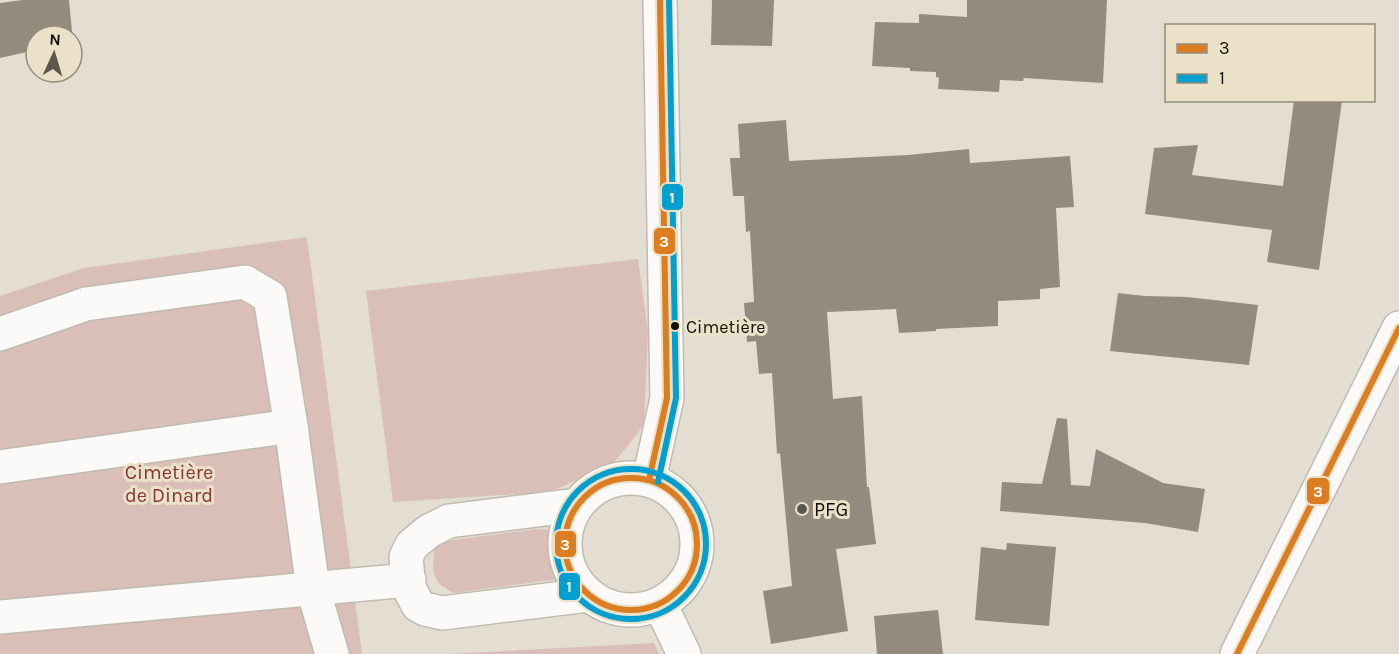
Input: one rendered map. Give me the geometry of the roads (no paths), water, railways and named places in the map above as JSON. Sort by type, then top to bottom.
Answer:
[{"type":"main road","points":[[649,480],[667,398],[660,0]]},
{"type":"main road","points":[[0,334],[86,304],[245,282],[270,297],[291,426],[313,589],[332,654]]},
{"type":"main road","points":[[1237,654],[1399,328]]},
{"type":"main road","points":[[0,467],[291,426]]},
{"type":"main road","points":[[626,478],[649,480],[660,484],[679,498],[692,517],[698,539],[692,571],[680,590],[660,604],[631,611],[608,607],[588,595],[573,578],[565,556],[565,533],[577,505],[603,483],[626,478]]},
{"type":"main road","points":[[577,505],[449,521],[429,531],[412,545],[406,557],[409,588],[418,605],[442,613],[588,595]]},
{"type":"main road","points":[[0,616],[409,580]]},
{"type":"main road","points":[[660,604],[684,654]]},
{"type":"place","name":"Cimetière","points":[[675,326]]},
{"type":"place","name":"PFG","points":[[802,509]]},
{"type":"park label","name":"Cimetière de Dinard","points":[[169,484]]}]
